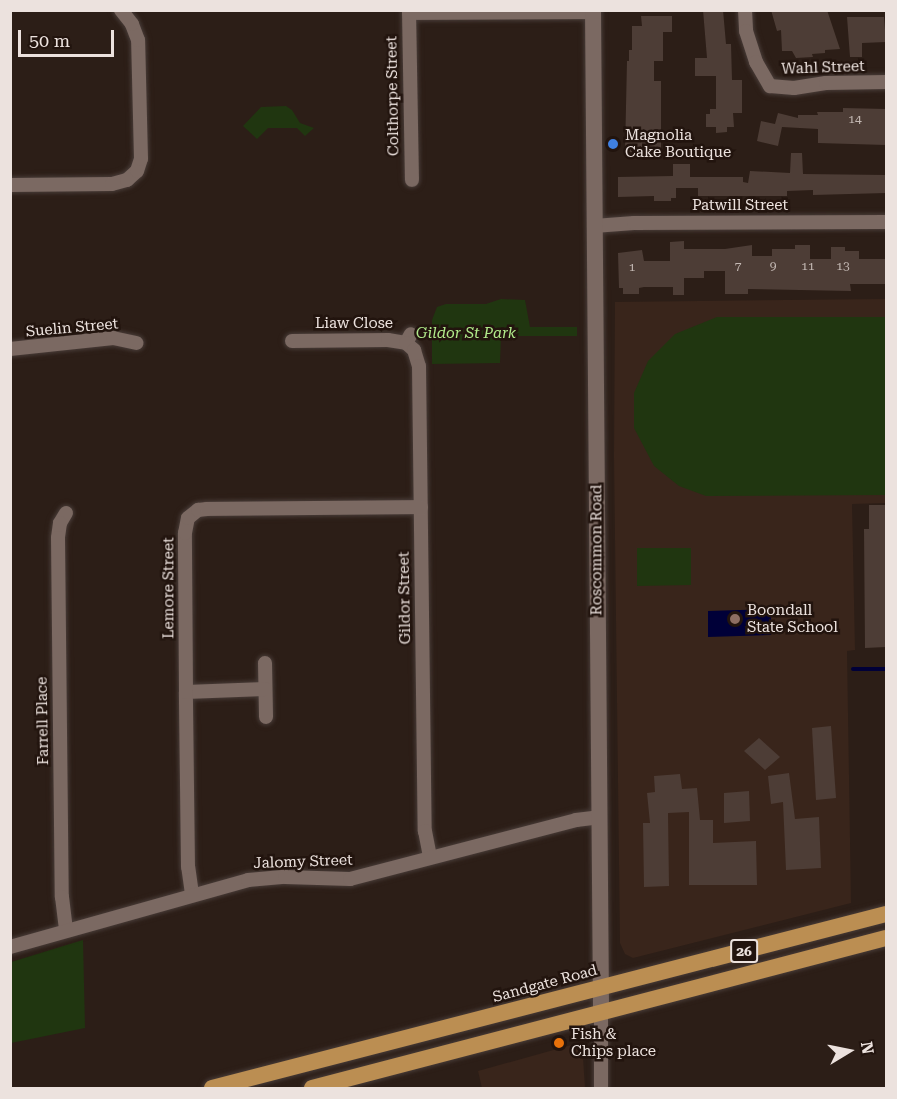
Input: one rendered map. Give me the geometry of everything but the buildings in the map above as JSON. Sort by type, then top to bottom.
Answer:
[{"type":"highway","name":"Sandgate Road","points":[[212,1089],[886,914]]},
{"type":"highway","name":"26","points":[[312,1089],[601,1011],[886,938]]},
{"type":"street","points":[[10,185],[112,184],[127,180],[137,171],[141,159],[138,40],[132,24],[121,10]]},
{"type":"street","name":"Wahl Street","points":[[745,10],[746,31],[756,62],[770,86],[794,88],[826,83],[886,82]]},
{"type":"street","points":[[409,12],[593,11]]},
{"type":"street","name":"Roscommon Road","points":[[593,11],[601,1089]]},
{"type":"street","name":"Colthorpe Street","points":[[409,12],[412,180]]},
{"type":"street","name":"Patwill Street","points":[[594,226],[634,223],[886,222]]},
{"type":"street","name":"Suelin Street","points":[[10,349],[113,338],[136,343]]},
{"type":"street","name":"Liaw Close","points":[[292,341],[408,339]]},
{"type":"street","name":"Gildor Street","points":[[408,339],[414,350],[418,366],[425,831],[430,857]]},
{"type":"street","name":"Lemore Street","points":[[192,894],[188,867],[186,692],[185,533],[188,518],[194,513],[207,509],[421,507]]},
{"type":"street","name":"Farrell Place","points":[[66,513],[60,523],[58,538],[62,897],[66,930]]},
{"type":"street","points":[[265,663],[266,717]]},
{"type":"street","points":[[186,692],[265,689]]},
{"type":"street","name":"Jalomy Street","points":[[10,947],[192,894],[270,877],[350,879],[576,820],[599,817]]},
{"type":"shaded area","name":"Boondall State School","points":[[886,299],[886,503],[852,504],[855,650],[847,651],[851,903],[633,958],[625,954],[620,943],[614,456],[615,302]]},
{"type":"shaded area","points":[[771,609],[771,635],[708,637],[708,611]]},
{"type":"shaded area","points":[[582,1042],[585,1088],[482,1088],[478,1071]]},
{"type":"green space","points":[[286,106],[292,110],[300,123],[314,128],[305,136],[297,128],[268,128],[257,139],[243,126],[261,107]]},
{"type":"green space","name":"Gildor St Park","points":[[501,299],[525,300],[530,327],[577,327],[577,336],[501,336],[500,363],[432,364],[432,320],[437,307],[446,304],[486,304]]},
{"type":"green space","points":[[717,317],[886,317],[886,495],[706,496],[679,486],[654,466],[634,428],[634,393],[648,361],[675,334]]},
{"type":"green space","points":[[637,548],[691,548],[691,585],[637,586]]},
{"type":"green space","points":[[83,940],[85,1028],[11,1043],[11,962]]},
{"type":"waterway","points":[[853,669],[886,669]]},
{"type":"place","name":"Magnolia Cake Boutique","points":[[613,144]]},
{"type":"place","name":"Boondall State School","points":[[735,619]]},
{"type":"place","name":"Fish & Chips place","points":[[559,1043]]}]
